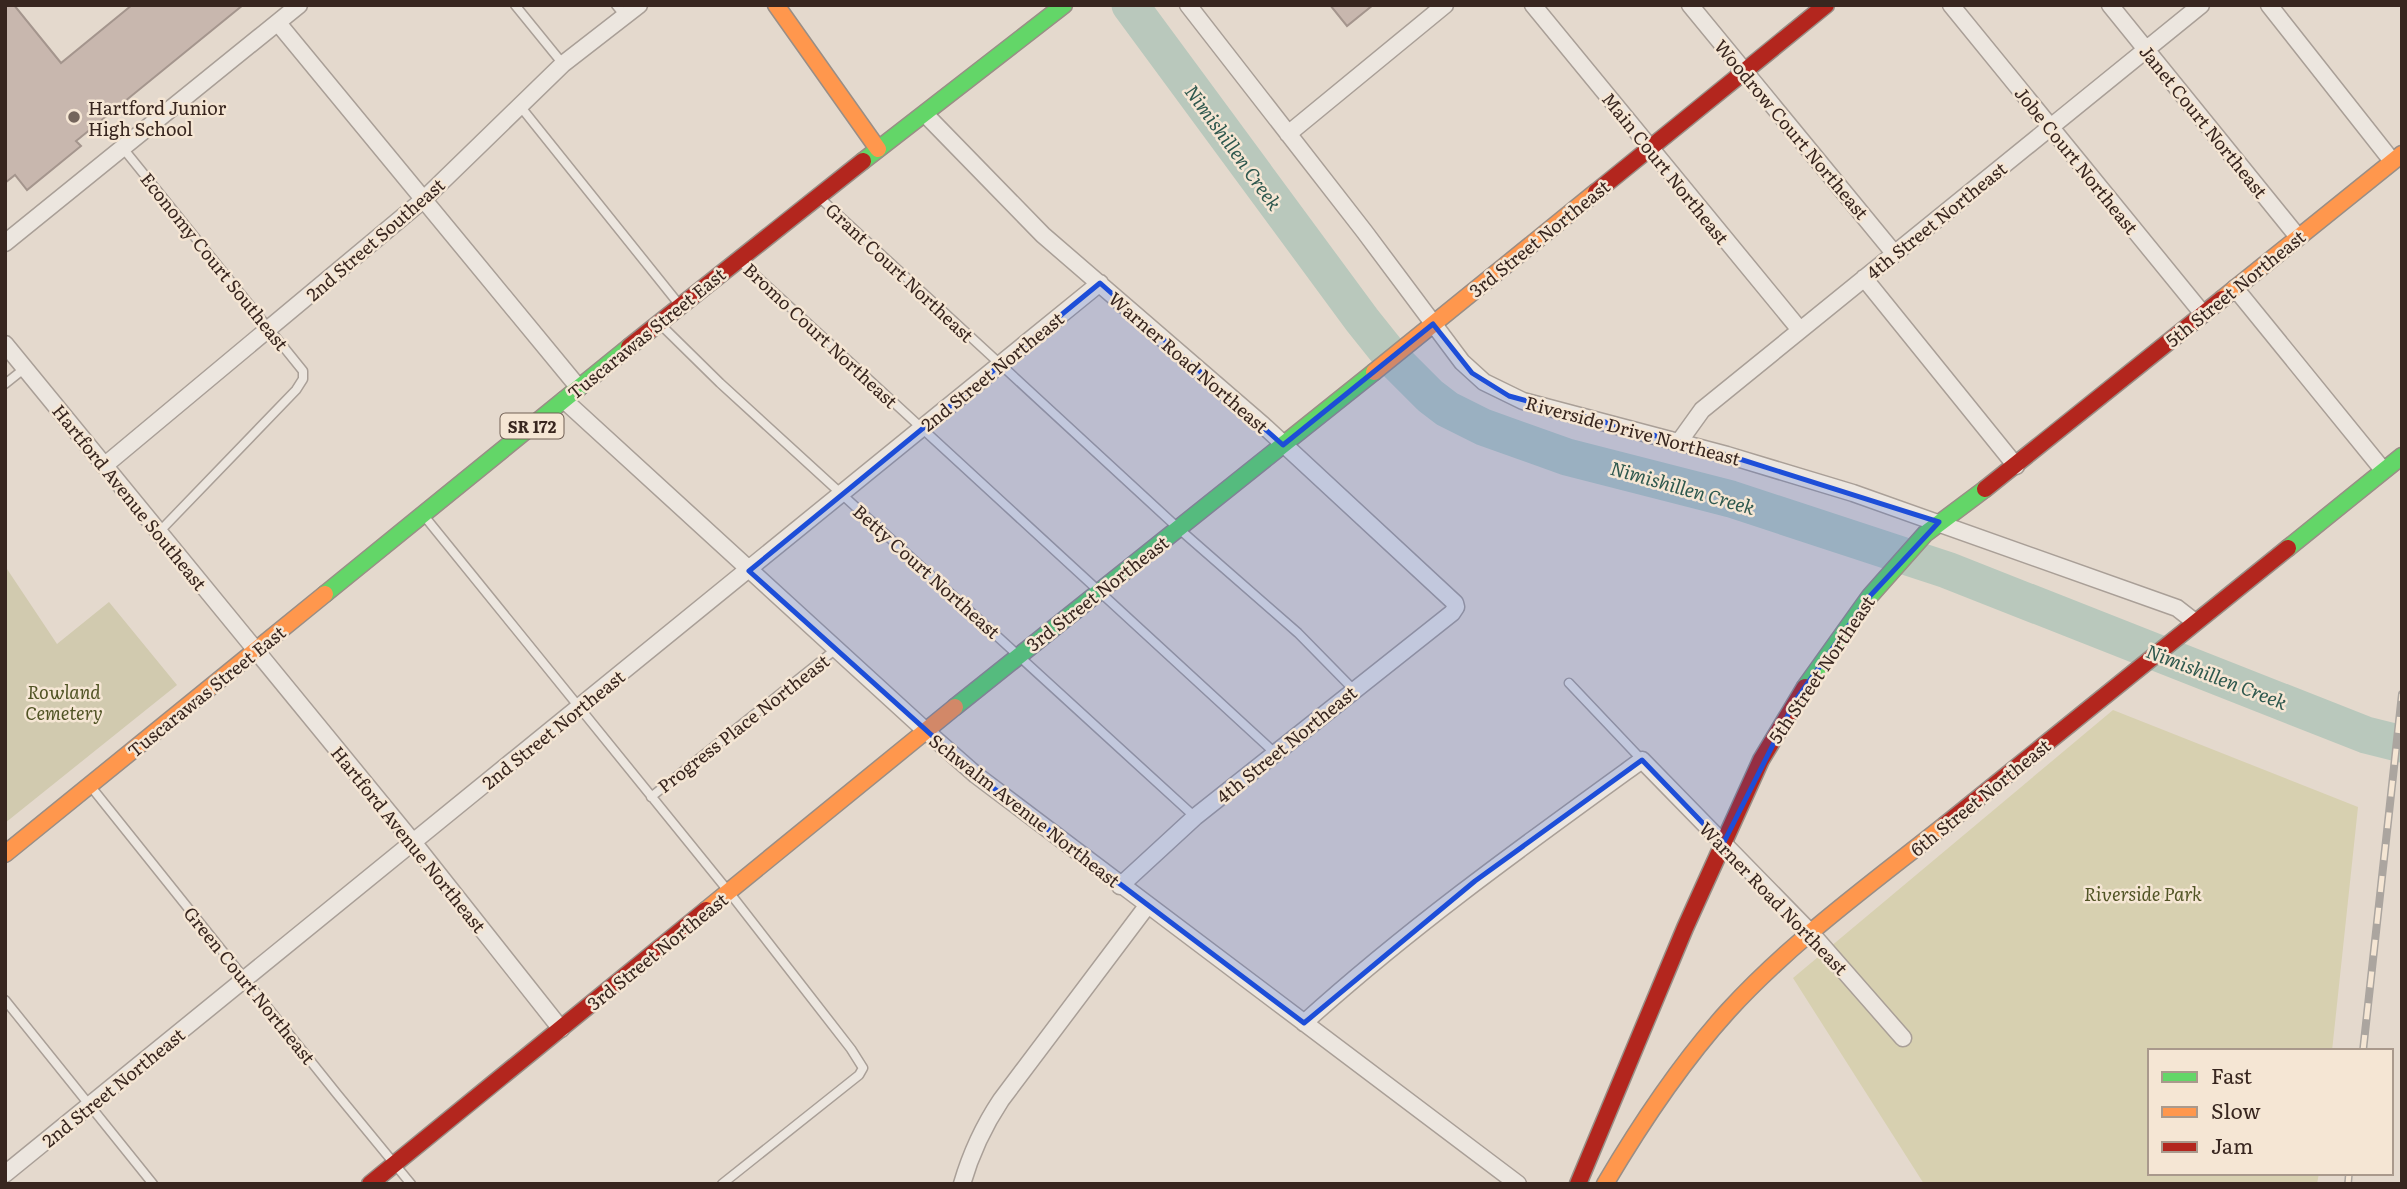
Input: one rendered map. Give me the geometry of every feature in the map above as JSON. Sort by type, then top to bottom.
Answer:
[{"type":"main road","points":[[776,5],[878,149]]},
{"type":"main road","name":"Tuscarawas Street East","points":[[5,853],[817,195],[1064,5]]},
{"type":"main road","name":"3rd Street Northeast","points":[[370,1184],[1019,655],[1427,329],[1822,7]]},
{"type":"main road","name":"5th Street Northeast","points":[[1578,1184],[1685,928],[1761,760],[1779,728],[1870,596],[1939,522],[2015,466],[2397,157]]},
{"type":"main road","name":"6th Street Northeast","points":[[1605,1184],[1644,1119],[1698,1046],[1759,980],[1811,933],[2402,456]]},
{"type":"street","points":[[5,243],[299,5]]},
{"type":"street","name":"2nd Street Southeast","points":[[104,466],[270,330],[422,200],[621,11],[639,5]]},
{"type":"street","name":"Riverside Drive Northeast","points":[[1188,5],[1288,134],[1427,329],[1484,382],[1509,396],[1566,414],[1679,442],[1815,481],[1939,522],[2177,608],[2190,625]]},
{"type":"street","points":[[1288,134],[1446,5]]},
{"type":"street","name":"Main Court Northeast","points":[[1533,5],[1800,330]]},
{"type":"street","name":"Woodrow Court Northeast","points":[[1690,5],[1895,253]]},
{"type":"street","name":"Jobe Court Northeast","points":[[1951,5],[2203,314]]},
{"type":"street","name":"Janet Court Northeast","points":[[2110,5],[2298,237]]},
{"type":"street","name":"4th Street Northeast","points":[[1679,442],[1702,410],[2201,5]]},
{"type":"street","points":[[2269,5],[2397,157]]},
{"type":"street","points":[[278,23],[579,388]]},
{"type":"street","name":"Warner Road Northeast","points":[[925,114],[1043,235],[1283,445],[1455,603],[1456,607]]},
{"type":"street","points":[[1864,278],[2015,466]]},
{"type":"street","name":"2nd Street Northeast","points":[[5,1174],[1100,284]]},
{"type":"street","points":[[2235,288],[2383,470]]},
{"type":"street","name":"Hartford Avenue Southeast","points":[[5,344],[255,650]]},
{"type":"street","name":"Schwalm Avenue Northeast","points":[[564,400],[976,775],[1518,1184]]},
{"type":"street","name":"4th Street Northeast","points":[[1120,886],[1195,817],[1452,613],[1456,607]]},
{"type":"street","name":"Hartford Avenue Northeast","points":[[255,650],[413,842],[561,1029]]},
{"type":"street","points":[[1304,1023],[1365,968],[1465,889],[1642,760]]},
{"type":"street","name":"Warner Road Northeast","points":[[1642,760],[1811,933],[1903,1038]]},
{"type":"street","points":[[962,1184],[971,1152],[984,1125],[1147,905]]},
{"type":"lane","points":[[515,5],[563,65]]},
{"type":"lane","points":[[520,106],[680,306]]},
{"type":"lane","name":"Economy Court Southeast","points":[[122,147],[299,364],[304,375],[296,390],[159,532]]},
{"type":"lane","name":"Grant Court Northeast","points":[[817,195],[1178,528],[1298,633],[1354,690]]},
{"type":"lane","name":"Bromo Court Northeast","points":[[738,259],[1275,753]]},
{"type":"lane","name":"Betty Court Northeast","points":[[658,323],[720,383],[1195,817]]},
{"type":"lane","points":[[5,384],[25,368]]},
{"type":"lane","points":[[423,514],[729,892],[863,1068],[859,1075],[722,1184]]},
{"type":"lane","name":"Progress Place Northeast","points":[[650,797],[835,649]]},
{"type":"lane","points":[[1569,683],[1642,760]]},
{"type":"lane","name":"Green Court Northeast","points":[[90,785],[411,1184]]},
{"type":"lane","points":[[5,1000],[153,1184]]},
{"type":"highlighted area","points":[[1100,283],[1283,445],[1433,324],[1472,373],[1509,396],[1727,455],[1939,522],[1870,596],[1795,701],[1723,844],[1642,760],[1475,881],[1304,1023],[976,775],[749,571]]},
{"type":"green space","name":"Rowland Cemetery","points":[[5,566],[57,644],[109,602],[177,685],[5,823]]},
{"type":"green space","name":"Riverside Park","points":[[2113,710],[2358,807],[2332,1049],[2148,1049],[2148,1175],[2319,1175],[2317,1184],[1924,1184],[1793,978]]},
{"type":"building","name":"Hartford Junior High School","points":[[5,5],[14,5],[61,63],[132,5],[243,5],[76,141],[81,146],[27,190],[15,175],[5,183]]},
{"type":"building","points":[[1330,5],[1373,5],[1347,26]]},
{"type":"waterway","name":"Nimishillen Creek","points":[[1130,5],[1362,320],[1394,360],[1447,409],[1483,427],[1567,457],[1731,499],[1947,570],[2366,735],[2402,744]]},
{"type":"railway","points":[[2363,1049],[2402,694]]},
{"type":"railway","points":[[2348,1184],[2349,1175]]},
{"type":"traffic: fast","points":[[863,161],[1064,5]]},
{"type":"traffic: fast","points":[[325,594],[629,347]]},
{"type":"traffic: fast","points":[[955,707],[1374,372]]},
{"type":"traffic: fast","points":[[2288,548],[2402,456]]},
{"type":"traffic: fast","points":[[1805,687],[1870,596],[1925,534],[1985,489]]},
{"type":"traffic: slow","points":[[776,5],[878,149]]},
{"type":"traffic: slow","points":[[2222,299],[2402,154]]},
{"type":"traffic: slow","points":[[1374,372],[1596,192]]},
{"type":"traffic: slow","points":[[5,854],[325,594]]},
{"type":"traffic: slow","points":[[706,910],[955,707]]},
{"type":"traffic: slow","points":[[1605,1184],[1662,1094],[1728,1011],[1805,937],[1945,825]]},
{"type":"traffic: jam","points":[[1596,192],[1826,5]]},
{"type":"traffic: jam","points":[[629,347],[863,161]]},
{"type":"traffic: jam","points":[[1985,489],[2222,299]]},
{"type":"traffic: jam","points":[[1945,825],[2288,548]]},
{"type":"traffic: jam","points":[[1578,1184],[1685,928],[1761,760],[1805,687]]},
{"type":"traffic: jam","points":[[370,1184],[706,910]]},
{"type":"place","name":"Hartford Junior High School","points":[[74,117]]}]
